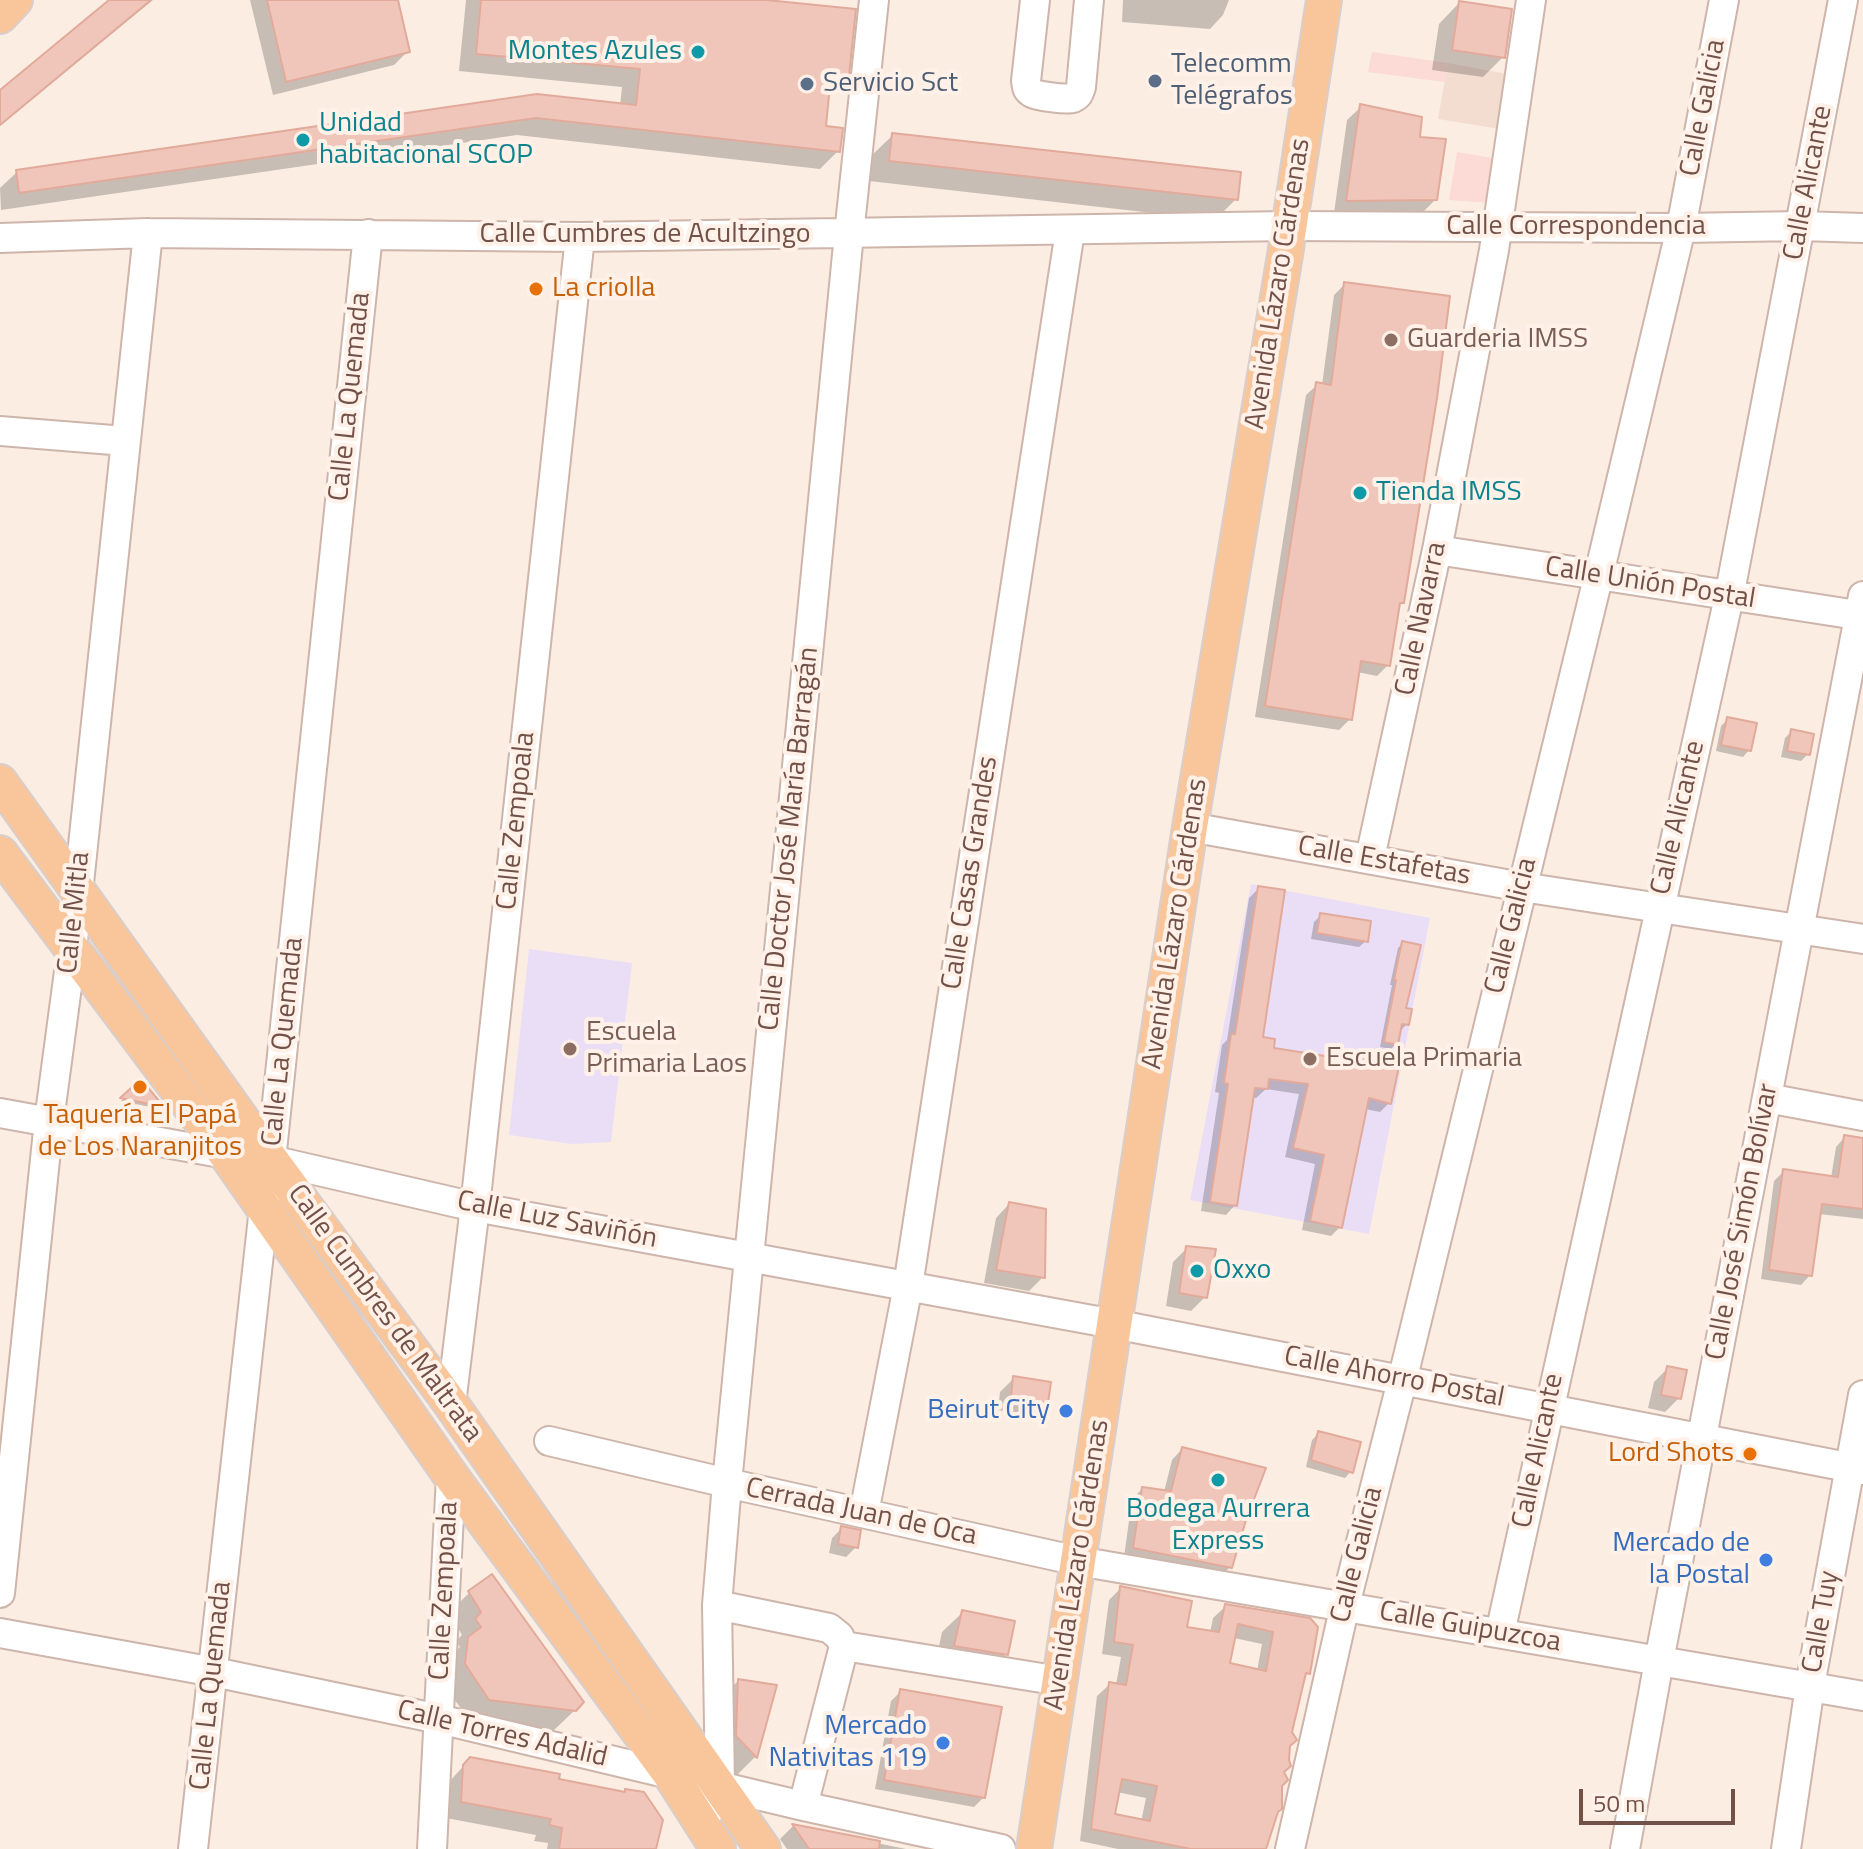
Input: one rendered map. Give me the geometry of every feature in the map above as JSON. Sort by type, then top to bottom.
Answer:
[{"type":"main road","points":[[0,16],[15,0]]},
{"type":"main road","name":"Avenida Lázaro Cárdenas","points":[[1034,1849],[1190,827],[1324,0]]},
{"type":"main road","name":"Calle Cumbres de Maltrata","points":[[0,782],[271,1160],[451,1404],[763,1849]]},
{"type":"main road","name":"Calle Cumbres de Maltrata","points":[[0,853],[226,1154],[451,1476],[670,1774],[710,1837]]},
{"type":"street","name":"Calle Doctor José María Barragán","points":[[710,1837],[720,1785],[717,1605],[727,1483],[874,0]]},
{"type":"street","points":[[1035,0],[1027,88],[1037,95],[1067,98],[1074,98],[1081,87],[1089,0]]},
{"type":"street","name":"Calle Navarra","points":[[1370,858],[1437,550],[1497,227],[1531,0]]},
{"type":"street","name":"Calle Galicia","points":[[1290,1849],[1345,1605],[1681,228],[1724,0]]},
{"type":"street","name":"Calle Alicante","points":[[1500,1633],[1729,597],[1843,0]]},
{"type":"street","name":"Calle Cumbres de Acultzingo","points":[[0,238],[148,233],[580,237],[1289,226]]},
{"type":"street","name":"Calle Correspondencia","points":[[1289,226],[1863,228]]},
{"type":"street","name":"Calle Casas Grandes","points":[[864,1513],[908,1286],[1070,231]]},
{"type":"street","name":"Calle Mitla","points":[[0,1593],[148,233]]},
{"type":"street","name":"Calle La Quemada","points":[[193,1849],[271,1160],[368,234]]},
{"type":"street","name":"Calle Zempoala","points":[[451,1404],[580,237]]},
{"type":"street","points":[[0,431],[125,441]]},
{"type":"street","name":"Calle Unión Postal","points":[[1437,550],[1729,597],[1862,609]]},
{"type":"street","name":"Calle José Simón Bolívar","points":[[1625,1849],[1798,929],[1862,609]]},
{"type":"street","name":"Calle Estafetas","points":[[1190,827],[1522,887],[1863,939]]},
{"type":"street","points":[[1767,1098],[1863,1116]]},
{"type":"street","name":"Calle Luz Saviñón","points":[[0,1113],[271,1160],[475,1207],[1114,1324]]},
{"type":"street","name":"Calle Ahorro Postal","points":[[1114,1324],[1856,1469]]},
{"type":"street","name":"Calle Tuy","points":[[1786,1849],[1810,1686],[1856,1469],[1863,1395]]},
{"type":"street","name":"Cerrada Juan de Oca","points":[[549,1441],[1078,1561]]},
{"type":"street","name":"Calle Zempoala","points":[[432,1849],[451,1476]]},
{"type":"street","name":"Calle Guipuzcoa","points":[[1078,1561],[1863,1696]]},
{"type":"street","points":[[717,1605],[829,1628],[839,1636],[844,1646],[803,1806]]},
{"type":"street","name":"Calle Torres Adalid","points":[[0,1633],[214,1672],[439,1719],[803,1806],[1001,1849]]},
{"type":"street","points":[[844,1646],[1060,1681]]},
{"type":"shaded area","points":[[1372,52],[1448,63],[1445,82],[1368,72]]},
{"type":"shaded area","points":[[1448,63],[1513,75],[1506,130],[1438,119]]},
{"type":"shaded area","points":[[1457,152],[1499,159],[1491,203],[1449,200]]},
{"type":"shaded area","name":"Escuela Primaria","points":[[1251,884],[1430,918],[1369,1234],[1190,1200]]},
{"type":"shaded area","name":"Escuela Primaria Laos","points":[[529,949],[632,963],[611,1142],[572,1144],[509,1135]]},
{"type":"building","points":[[109,0],[151,0],[0,125],[0,90]]},
{"type":"building","points":[[267,0],[398,0],[410,52],[286,82]]},
{"type":"building","points":[[481,0],[766,0],[856,9],[849,76],[831,75],[826,126],[843,128],[840,152],[536,118],[19,193],[16,170],[537,94],[636,105],[640,69],[476,54]]},
{"type":"building","points":[[1459,1],[1512,9],[1505,58],[1452,50]]},
{"type":"building","points":[[1360,104],[1422,117],[1420,137],[1446,139],[1437,200],[1346,201]]},
{"type":"building","points":[[892,133],[1241,172],[1238,200],[889,161]]},
{"type":"building","name":"Tienda IMSS","points":[[1344,282],[1450,296],[1404,603],[1400,603],[1390,666],[1361,661],[1352,720],[1265,706],[1316,382],[1331,385]]},
{"type":"building","points":[[1727,717],[1757,723],[1751,751],[1721,745]]},
{"type":"building","points":[[1791,729],[1814,734],[1810,755],[1787,751]]},
{"type":"building","points":[[1258,886],[1285,890],[1263,1037],[1275,1039],[1274,1048],[1325,1056],[1402,1052],[1391,1104],[1369,1098],[1342,1228],[1310,1221],[1324,1155],[1293,1148],[1308,1084],[1269,1079],[1268,1089],[1255,1088],[1237,1206],[1210,1202],[1228,1084],[1224,1083],[1231,1034],[1235,1034]]},
{"type":"building","points":[[1320,913],[1371,921],[1368,942],[1317,933]]},
{"type":"building","points":[[1402,941],[1421,945],[1406,1008],[1412,1009],[1409,1025],[1402,1024],[1398,1045],[1384,1042]]},
{"type":"building","name":"Taquería El Papá de Los Naranjitos","points":[[141,1079],[164,1107],[120,1098]]},
{"type":"building","points":[[1844,1135],[1863,1138],[1863,1209],[1822,1204],[1812,1276],[1769,1270],[1783,1169],[1838,1177]]},
{"type":"building","points":[[1009,1202],[1046,1209],[1045,1278],[996,1270]]},
{"type":"building","name":"Oxxo","points":[[1186,1246],[1216,1249],[1207,1298],[1179,1293]]},
{"type":"building","points":[[1667,1366],[1687,1370],[1681,1399],[1661,1395]]},
{"type":"building","points":[[1013,1376],[1051,1382],[1048,1403],[1011,1397]]},
{"type":"building","points":[[1318,1431],[1361,1442],[1353,1473],[1311,1460]]},
{"type":"building","points":[[1182,1447],[1266,1468],[1232,1568],[1133,1548],[1142,1487],[1171,1491]]},
{"type":"building","points":[[841,1526],[861,1530],[858,1548],[838,1544]]},
{"type":"building","points":[[492,1574],[584,1702],[576,1711],[489,1700],[465,1664],[468,1637],[481,1627],[475,1619],[481,1612],[468,1591]]},
{"type":"building","points":[[1120,1586],[1192,1601],[1187,1627],[1219,1632],[1225,1604],[1310,1618],[1318,1627],[1310,1674],[1306,1673],[1292,1732],[1297,1740],[1290,1746],[1291,1766],[1284,1772],[1288,1780],[1282,1786],[1282,1809],[1278,1812],[1266,1849],[1191,1849],[1091,1829],[1109,1682],[1126,1685],[1133,1645],[1114,1642]],"holes":[[[1238,1624],[1273,1632],[1266,1671],[1230,1663]],[[1122,1779],[1157,1786],[1150,1821],[1115,1814]]]},
{"type":"building","points":[[962,1610],[1015,1621],[1008,1655],[954,1646]]},
{"type":"building","points":[[738,1679],[777,1685],[757,1758],[736,1736]]},
{"type":"building","name":"Mercado Nativitas 119","points":[[900,1689],[1002,1707],[985,1798],[884,1780]]},
{"type":"building","points":[[470,1757],[560,1774],[559,1779],[625,1792],[625,1789],[644,1792],[663,1820],[656,1849],[559,1849],[562,1828],[549,1825],[551,1819],[461,1802],[463,1765]]},
{"type":"building","points":[[792,1824],[880,1841],[879,1849],[809,1849]]},
{"type":"place","name":"Montes Azules","points":[[698,52]]},
{"type":"place","name":"Telecomm Telégrafos","points":[[1155,81]]},
{"type":"place","name":"Servicio Sct","points":[[807,84]]},
{"type":"place","name":"Unidad habitacional SCOP","points":[[303,140]]},
{"type":"place","name":"La criolla","points":[[536,289]]},
{"type":"place","name":"Guarderia IMSS","points":[[1391,340]]},
{"type":"place","name":"Tienda IMSS","points":[[1360,493]]},
{"type":"place","name":"Escuela Primaria Laos","points":[[570,1049]]},
{"type":"place","name":"Escuela Primaria","points":[[1310,1059]]},
{"type":"place","name":"Taquería El Papá de Los Naranjitos","points":[[140,1087]]},
{"type":"place","name":"Oxxo","points":[[1197,1271]]},
{"type":"place","name":"Beirut City","points":[[1066,1411]]},
{"type":"place","name":"Lord Shots","points":[[1750,1454]]},
{"type":"place","name":"Bodega Aurrera Express","points":[[1218,1480]]},
{"type":"place","name":"Mercado de la Postal","points":[[1766,1560]]},
{"type":"place","name":"Mercado Nativitas 119","points":[[943,1743]]}]
